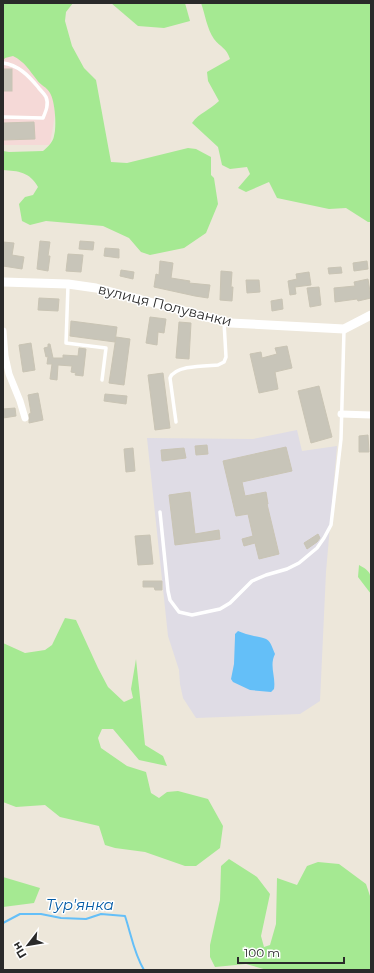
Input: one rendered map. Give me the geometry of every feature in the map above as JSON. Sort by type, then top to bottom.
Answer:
[{"type":"street","name":"вулиця Полуванки","points":[[3,282],[68,284],[96,288],[230,323],[344,329]]},
{"type":"street","points":[[344,329],[371,315]]},
{"type":"street","points":[[3,331],[5,356],[9,374],[25,418]]},
{"type":"street","points":[[342,414],[371,415]]},
{"type":"lane","points":[[3,63],[11,64],[23,71],[46,97],[47,106],[43,118],[3,117]]},
{"type":"lane","points":[[68,284],[66,343],[106,348],[102,380]]},
{"type":"lane","points":[[176,422],[170,378],[172,374],[180,369],[218,365],[224,362],[226,357],[224,321]]},
{"type":"lane","points":[[160,512],[168,591],[174,607],[179,612],[192,615],[220,609],[230,603],[252,581],[287,569],[299,563],[317,548],[332,525],[341,439],[344,329]]},
{"type":"shaded area","points":[[3,13],[51,83],[55,114],[50,145],[3,145]]},
{"type":"shaded area","points":[[297,430],[302,451],[337,446],[326,572],[320,701],[300,714],[196,718],[183,698],[179,670],[168,636],[147,438],[253,439]]},
{"type":"green space","points":[[3,3],[73,3],[66,12],[65,21],[72,46],[84,68],[96,80],[111,162],[127,163],[188,148],[196,149],[211,157],[211,175],[214,178],[218,204],[206,233],[184,248],[150,255],[141,252],[129,238],[103,226],[46,221],[30,225],[22,221],[19,204],[25,197],[33,195],[38,187],[31,178],[23,173],[3,170],[3,151],[43,151],[50,144],[55,132],[55,114],[50,93],[38,82],[24,64],[13,56],[5,58],[3,61]]},
{"type":"green space","points":[[111,3],[185,3],[190,21],[164,28],[138,26]]},
{"type":"green space","points":[[201,3],[371,3],[371,222],[368,222],[346,208],[329,209],[277,198],[269,182],[246,192],[238,188],[250,174],[247,167],[230,169],[222,165],[218,147],[192,123],[219,101],[208,81],[207,72],[230,59],[227,52],[214,39],[208,26]]},
{"type":"green space","points":[[359,565],[367,570],[371,576],[371,594],[358,577]]},
{"type":"green space","points":[[65,618],[76,620],[108,687],[124,702],[133,698],[131,689],[136,659],[145,745],[163,756],[167,766],[139,760],[113,729],[102,729],[98,738],[101,748],[127,766],[146,772],[151,793],[159,798],[167,792],[178,791],[208,799],[223,826],[220,848],[196,866],[185,866],[145,852],[115,848],[105,845],[99,826],[60,817],[45,805],[16,807],[3,802],[3,643],[25,653],[45,650],[52,645]]},
{"type":"green space","points":[[229,859],[257,877],[270,894],[261,936],[264,947],[270,945],[276,924],[277,878],[297,885],[307,866],[318,862],[339,864],[366,884],[371,899],[371,970],[267,970],[246,964],[215,967],[210,957],[210,945],[220,900],[221,866]]},
{"type":"green space","points":[[3,877],[40,888],[34,903],[3,907]]},
{"type":"water","points":[[238,631],[266,639],[270,643],[275,654],[273,658],[274,689],[271,692],[250,690],[233,682],[231,679],[234,664],[235,634]]},
{"type":"building","points":[[3,69],[12,69],[12,91],[3,91]]},
{"type":"building","points":[[34,122],[35,139],[3,140],[3,123]]},
{"type":"building","points":[[40,241],[50,242],[48,271],[37,269]]},
{"type":"building","points":[[80,241],[94,242],[93,250],[79,249]]},
{"type":"building","points":[[3,242],[14,243],[12,255],[24,257],[22,269],[3,266]]},
{"type":"building","points":[[105,248],[119,249],[119,258],[104,256]]},
{"type":"building","points":[[68,254],[83,255],[81,272],[66,271]]},
{"type":"building","points":[[160,261],[173,263],[171,278],[190,281],[189,283],[210,285],[208,298],[154,287],[156,274],[159,275]]},
{"type":"building","points":[[367,261],[368,269],[354,271],[353,263]]},
{"type":"building","points":[[341,267],[342,273],[329,274],[328,268]]},
{"type":"building","points":[[121,270],[134,272],[133,279],[120,276]]},
{"type":"building","points":[[221,271],[232,272],[232,301],[220,300]]},
{"type":"building","points":[[309,272],[311,285],[295,287],[296,294],[290,295],[288,281],[297,279],[296,274]]},
{"type":"building","points":[[368,279],[371,298],[358,301],[357,299],[335,302],[334,288],[355,286],[354,282]]},
{"type":"building","points":[[246,280],[259,280],[260,292],[247,293]]},
{"type":"building","points":[[319,287],[321,305],[310,307],[307,288]]},
{"type":"building","points":[[39,298],[59,299],[58,311],[38,310]]},
{"type":"building","points":[[282,299],[283,309],[272,311],[271,301]]},
{"type":"building","points":[[150,317],[166,319],[164,333],[158,332],[157,345],[146,343]]},
{"type":"building","points":[[71,321],[117,327],[115,342],[70,336]]},
{"type":"building","points":[[179,322],[191,323],[189,359],[176,358]]},
{"type":"building","points":[[116,337],[130,339],[124,385],[109,383]]},
{"type":"building","points":[[31,343],[35,370],[23,372],[19,345]]},
{"type":"building","points":[[48,344],[50,344],[53,358],[63,358],[63,355],[78,356],[79,348],[86,349],[83,376],[75,375],[76,373],[71,372],[72,366],[58,365],[57,380],[50,379],[52,364],[47,364],[48,356],[46,357],[44,348],[48,347]]},
{"type":"building","points":[[287,346],[292,368],[275,372],[278,389],[259,393],[250,354],[261,352],[262,358],[277,354],[275,348]]},
{"type":"building","points":[[163,373],[170,428],[155,430],[148,375]]},
{"type":"building","points":[[319,386],[332,437],[311,443],[298,391]]},
{"type":"building","points":[[38,393],[43,420],[29,423],[29,414],[31,413],[28,395]]},
{"type":"building","points":[[105,394],[127,396],[126,404],[104,401]]},
{"type":"building","points":[[15,408],[16,416],[3,418],[3,409]]},
{"type":"building","points":[[368,435],[369,452],[359,452],[359,436]]},
{"type":"building","points":[[207,445],[208,454],[196,455],[195,446]]},
{"type":"building","points":[[286,447],[292,471],[242,482],[245,496],[266,492],[267,504],[279,554],[259,559],[255,543],[244,546],[242,539],[253,536],[248,514],[236,516],[223,461]]},
{"type":"building","points":[[133,448],[135,471],[126,472],[124,449]]},
{"type":"building","points":[[184,448],[186,458],[162,461],[161,450]]},
{"type":"building","points":[[190,492],[195,534],[219,530],[220,539],[175,545],[169,495]]},
{"type":"building","points":[[318,534],[320,538],[307,549],[304,543]]},
{"type":"building","points":[[150,535],[153,564],[138,565],[135,536]]},
{"type":"building","points":[[143,581],[162,581],[162,590],[155,590],[154,587],[143,587]]},
{"type":"waterway","name":"Тур'янка","points":[[3,923],[20,914],[41,914],[61,918],[86,919],[101,914],[125,916],[135,951],[144,970]]}]
